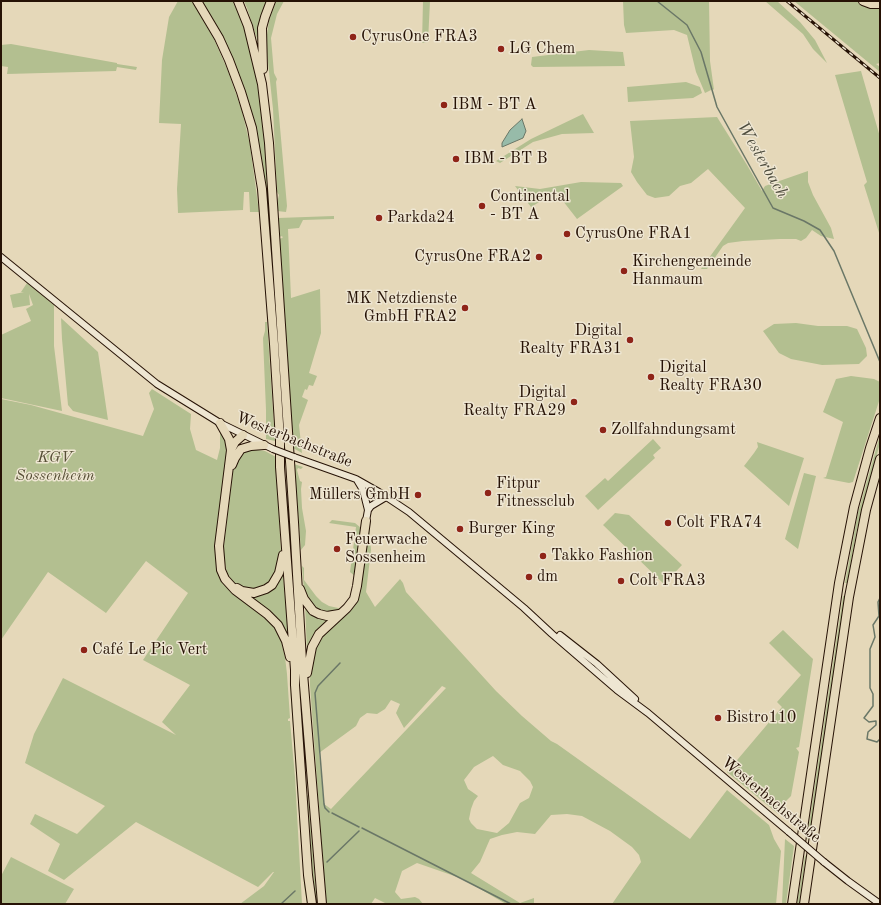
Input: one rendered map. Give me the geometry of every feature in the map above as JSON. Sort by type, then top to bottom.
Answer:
[{"type":"highway","points":[[197,1],[219,38],[233,69],[245,106],[255,145],[262,189],[308,875],[312,904]]},
{"type":"highway","points":[[238,1],[248,26],[262,84]]},
{"type":"highway","points":[[271,1],[264,17],[262,28],[262,84],[269,143],[297,582],[322,904]]},
{"type":"highway","points":[[863,1],[871,4],[880,4]]},
{"type":"highway","points":[[792,904],[839,582],[854,507],[880,418]]},
{"type":"highway","points":[[220,423],[235,451],[222,549],[223,567],[229,580],[238,589],[248,593],[260,592],[272,585],[282,566],[286,534]]},
{"type":"highway","points":[[243,435],[235,442],[235,451],[219,546],[221,570],[225,579],[235,590],[267,614],[278,625],[286,641],[295,685]]},
{"type":"highway","points":[[235,451],[251,446],[264,445]]},
{"type":"highway","points":[[804,904],[849,597],[866,510],[880,459]]},
{"type":"highway","points":[[305,688],[309,657],[315,640],[324,628],[351,605],[356,594],[366,521]]},
{"type":"highway","points":[[297,582],[304,599],[313,611],[327,616],[341,613]]},
{"type":"main road","name":"Westerbachstraße","points":[[1,257],[157,384],[220,423],[243,435],[296,458],[356,479],[386,496],[428,527],[537,619],[597,664],[619,683],[648,713],[824,862],[880,904]]},
{"type":"main road","points":[[356,479],[363,490],[368,510],[366,521]]},
{"type":"main road","points":[[368,510],[373,504],[386,496]]},
{"type":"main road","points":[[871,897],[880,900]]},
{"type":"green space","points":[[178,1],[192,1],[214,39],[228,71],[242,111],[250,145],[259,212],[250,212],[249,192],[244,192],[243,210],[178,213],[177,189],[181,124],[159,123],[162,60],[169,17]]},
{"type":"green space","points":[[201,1],[235,1],[243,24],[254,65],[259,94],[265,144],[269,212],[267,212],[258,140]]},
{"type":"green space","points":[[244,1],[268,1],[259,45],[247,8]]},
{"type":"green space","points":[[276,1],[284,1],[277,14],[271,38],[274,73],[277,79],[276,82],[287,206],[286,212],[277,211],[279,195],[277,192],[273,109],[266,42],[269,20]]},
{"type":"green space","points":[[423,1],[430,1],[428,42],[422,43]]},
{"type":"green space","points":[[623,1],[709,1],[710,61],[714,90],[713,89],[705,93],[696,72],[687,35],[674,30],[626,33],[624,25]]},
{"type":"green space","points":[[765,1],[777,1],[800,22],[815,40],[827,63],[813,49],[803,34]]},
{"type":"green space","points":[[794,1],[857,1],[880,6],[880,63],[876,64],[880,67],[880,72]]},
{"type":"green space","points":[[11,44],[137,67],[136,70],[117,67],[116,71],[7,74],[8,67],[1,66],[1,45]]},
{"type":"green space","points":[[589,50],[623,52],[625,66],[533,67],[531,65],[532,57]]},
{"type":"green space","points":[[861,71],[880,137],[880,236],[864,185],[867,182],[835,75]]},
{"type":"green space","points":[[686,82],[700,87],[702,93],[693,98],[628,102],[627,87]]},
{"type":"green space","points":[[583,114],[594,133],[562,134],[533,142],[500,163],[496,161],[531,139]]},
{"type":"green space","points":[[717,117],[762,191],[765,186],[808,171],[808,182],[813,195],[831,228],[834,239],[821,236],[812,230],[806,238],[801,241],[796,239],[780,239],[728,243],[723,246],[707,269],[701,269],[745,208],[708,169],[691,183],[680,186],[669,196],[655,198],[647,195],[631,172],[634,157],[630,121]]},
{"type":"green space","points":[[581,182],[621,183],[623,186],[577,219],[556,192],[531,207],[515,186],[540,189]]},
{"type":"green space","points":[[334,216],[334,219],[303,220],[299,228],[288,229],[291,298],[320,289],[321,333],[309,373],[317,376],[313,386],[309,385],[307,390],[305,389],[302,397],[308,400],[299,425],[302,453],[293,448],[279,239],[283,237],[281,236],[279,238],[278,218]]},
{"type":"green space","points":[[27,283],[54,305],[54,346],[62,411],[1,398],[1,335],[31,321],[26,309],[33,305],[29,294],[30,305],[13,308],[10,295],[24,292],[21,292]]},
{"type":"green space","points":[[61,318],[98,352],[108,420],[73,411],[68,405]]},
{"type":"green space","points":[[265,322],[267,322],[275,441],[266,439],[263,338]]},
{"type":"green space","points":[[796,323],[818,326],[847,326],[857,329],[866,348],[867,356],[859,364],[822,365],[791,359],[779,353],[763,331],[774,324]]},
{"type":"green space","points":[[851,376],[874,379],[880,382],[880,398],[853,482],[849,483],[823,478],[826,477],[843,422],[823,412],[836,379]]},
{"type":"green space","name":"KGV Sossenheim","points":[[152,389],[191,414],[190,429],[196,450],[217,460],[220,448],[220,429],[227,437],[229,452],[217,547],[219,569],[223,579],[232,591],[273,622],[280,632],[287,651],[288,659],[281,637],[287,674],[290,718],[288,721],[290,721],[295,777],[302,904],[240,904],[264,886],[274,872],[258,887],[136,822],[64,880],[48,871],[60,844],[30,824],[35,814],[77,834],[105,806],[25,763],[34,734],[63,678],[176,735],[162,722],[190,685],[143,660],[188,593],[146,561],[106,613],[48,572],[1,640],[1,399],[31,405],[143,436],[154,409],[149,393]]},
{"type":"green space","points":[[880,435],[880,443],[857,529],[847,583],[845,583],[858,513]]},
{"type":"green space","points":[[653,439],[661,448],[653,455],[655,458],[598,510],[585,496],[605,478],[608,481]]},
{"type":"green space","points":[[757,442],[804,458],[789,506],[744,466],[758,447]]},
{"type":"green space","points":[[250,449],[265,451],[276,457],[281,553],[281,560],[272,582],[254,591],[238,587],[234,584],[227,573],[223,553],[233,471],[235,464],[244,451]]},
{"type":"green space","points":[[294,464],[303,467],[301,469],[298,468],[297,470],[300,481],[302,482],[302,508],[306,531],[305,545],[301,550]]},
{"type":"green space","points":[[804,473],[816,476],[798,549],[785,539]]},
{"type":"green space","points":[[615,513],[629,515],[682,565],[664,584],[603,525]]},
{"type":"green space","points":[[332,520],[355,523],[361,528],[356,577],[350,572],[356,527],[329,523]]},
{"type":"green space","points":[[369,524],[371,550],[366,592],[375,607],[400,579],[406,592],[496,691],[522,716],[551,741],[690,839],[727,790],[769,825],[774,839],[781,851],[776,904],[612,904],[641,862],[639,855],[632,847],[610,831],[582,816],[567,814],[551,815],[535,834],[517,832],[490,839],[480,862],[471,873],[520,903],[534,898],[534,904],[506,904],[463,879],[417,863],[402,871],[395,892],[401,899],[415,897],[423,904],[387,904],[375,898],[371,904],[326,904],[310,685],[310,662],[313,651],[322,635],[350,612],[357,601]],"holes":[[[442,686],[446,688],[331,809],[324,804],[319,753],[356,726],[360,718],[367,713],[377,714],[385,709],[391,700],[400,704],[396,713],[404,728]],[[493,756],[503,765],[520,771],[530,781],[533,787],[529,798],[520,803],[509,823],[497,833],[477,829],[471,823],[469,819],[471,809],[478,796],[468,789],[464,780],[474,767]]]},
{"type":"green space","points":[[302,566],[304,568],[304,580],[316,596],[329,606],[343,609],[324,614],[313,607],[304,590]]},
{"type":"green space","points":[[282,576],[289,639],[245,594],[253,595]]},
{"type":"green space","points":[[843,596],[845,596],[809,840],[807,838]]},
{"type":"green space","points":[[305,604],[333,618],[307,652]]},
{"type":"green space","points":[[783,630],[813,659],[799,747],[796,748],[799,752],[791,796],[785,802],[785,809],[779,814],[727,772],[782,707],[777,702],[801,675],[769,643]]},
{"type":"green space","points":[[289,670],[294,728],[293,728]]},
{"type":"green space","points":[[293,732],[304,874],[308,904],[304,885]]},
{"type":"green space","points":[[308,795],[318,904],[316,904],[313,876]]},
{"type":"green space","points":[[785,839],[794,846],[786,904],[782,904]]},
{"type":"green space","points":[[805,855],[806,857],[799,904],[797,904]]},
{"type":"green space","points":[[11,857],[74,889],[65,904],[1,904],[1,876]]},
{"type":"shaded area","points":[[522,119],[526,131],[523,138],[502,147],[502,143],[510,130]]},
{"type":"waterway","name":"Westerbach","points":[[657,1],[687,25],[701,52],[717,107],[773,208],[804,221],[820,230],[834,251],[880,362]]},
{"type":"waterway","points":[[880,598],[878,602],[879,616],[873,625],[875,637],[870,649],[870,688],[873,694],[873,706],[864,718],[869,722],[876,721],[876,725],[868,732],[867,739],[877,742],[880,739]]},
{"type":"waterway","points":[[329,812],[325,808],[324,804],[315,693],[318,686],[340,663]]},
{"type":"waterway","points":[[332,813],[359,827]]},
{"type":"waterway","points":[[362,828],[511,904]]},
{"type":"waterway","points":[[327,862],[359,831]]},
{"type":"waterway","points":[[281,904],[295,891]]},
{"type":"railway","points":[[787,1],[880,78]]},
{"type":"place","name":"CyrusOne FRA3","points":[[353,37]]},
{"type":"place","name":"LG Chem","points":[[501,49]]},
{"type":"place","name":"IBM - BT A","points":[[444,105]]},
{"type":"place","name":"IBM - BT B","points":[[456,159]]},
{"type":"place","name":"Continental - BT A","points":[[482,206]]},
{"type":"place","name":"Parkda24","points":[[379,218]]},
{"type":"place","name":"CyrusOne FRA1","points":[[567,234]]},
{"type":"place","name":"CyrusOne FRA2","points":[[539,257]]},
{"type":"place","name":"Kirchengemeinde Hanmaum","points":[[624,271]]},
{"type":"place","name":"MK Netzdienste GmbH FRA2","points":[[465,308]]},
{"type":"place","name":"Digital Realty FRA31","points":[[630,340]]},
{"type":"place","name":"Digital Realty FRA30","points":[[651,377]]},
{"type":"place","name":"Digital Realty FRA29","points":[[574,402]]},
{"type":"place","name":"Zollfahndungsamt","points":[[603,430]]},
{"type":"place","name":"Fitpur Fitnessclub","points":[[488,493]]},
{"type":"place","name":"Müllers GmbH","points":[[418,495]]},
{"type":"place","name":"Colt FRA74","points":[[668,523]]},
{"type":"place","name":"Burger King","points":[[460,529]]},
{"type":"place","name":"Feuerwache Sossenheim","points":[[337,549]]},
{"type":"place","name":"Takko Fashion","points":[[543,556]]},
{"type":"place","name":"dm","points":[[529,577]]},
{"type":"place","name":"Colt FRA3","points":[[621,581]]},
{"type":"place","name":"Café Le Pic Vert","points":[[84,650]]},
{"type":"place","name":"Bistro110","points":[[718,718]]}]
